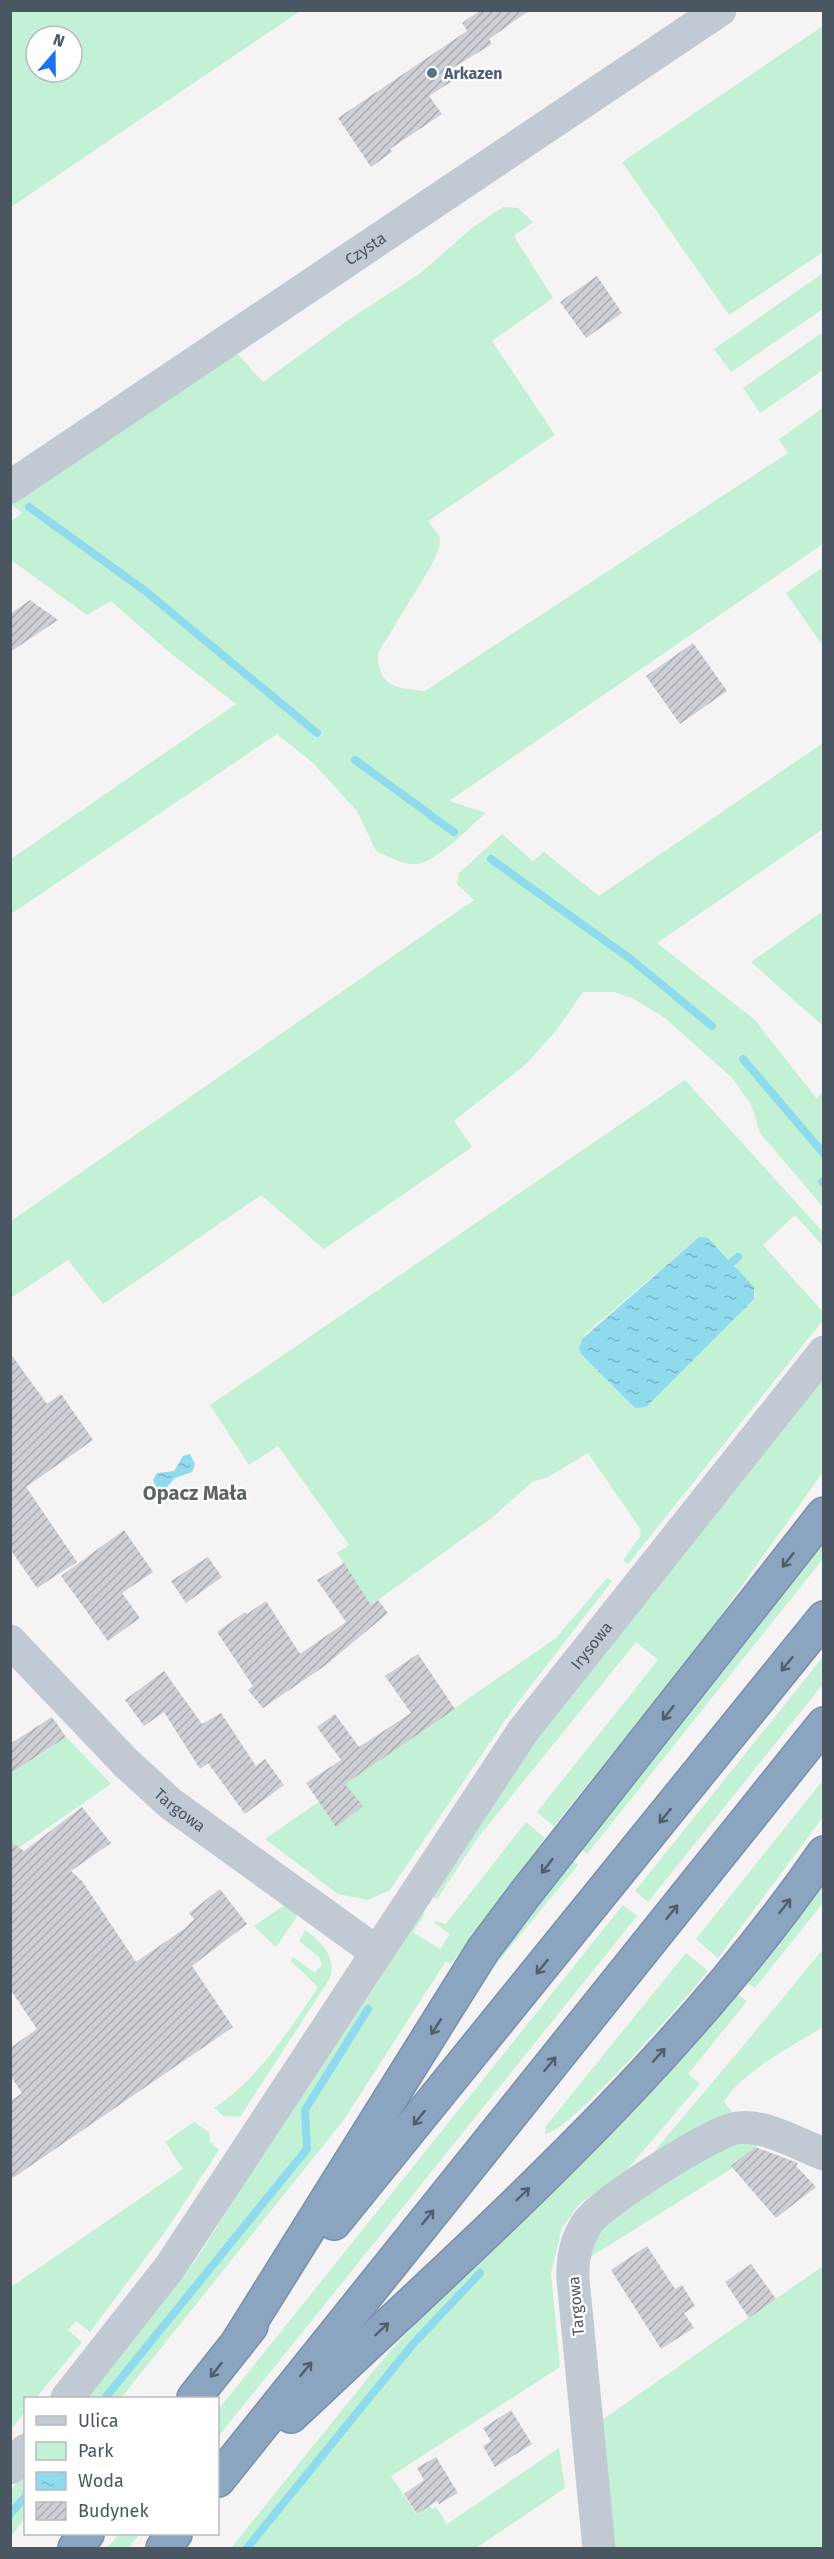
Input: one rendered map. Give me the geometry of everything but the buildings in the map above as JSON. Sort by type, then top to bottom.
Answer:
[{"type":"highway","points":[[238,2343],[483,1950],[824,1514]]},
{"type":"highway","points":[[195,2397],[824,1618]]},
{"type":"highway","points":[[219,2482],[824,1724]]},
{"type":"highway","points":[[219,2482],[592,2128],[722,1987],[824,1853]]},
{"type":"highway","points":[[75,2548],[86,2535]]},
{"type":"highway","points":[[163,2548],[174,2535]]},
{"type":"street","name":"Czysta","points":[[10,487],[251,328],[720,10]]},
{"type":"street","name":"Irysowa","points":[[68,2397],[170,2267],[375,1951],[523,1731],[824,1352]]},
{"type":"street","name":"Targowa","points":[[10,1641],[126,1763],[171,1804],[375,1951]]},
{"type":"street","name":"Targowa","points":[[599,2548],[573,2279],[575,2252],[585,2226],[604,2205],[716,2134],[737,2128],[755,2128],[824,2154]]},
{"type":"street","points":[[10,2468],[24,2452]]},
{"type":"green space","points":[[11,10],[300,11],[11,207]]},
{"type":"green space","points":[[823,26],[823,252],[729,315],[622,162]]},
{"type":"green space","points":[[503,207],[518,208],[533,222],[514,236],[553,298],[492,341],[555,435],[428,521],[440,537],[439,548],[431,566],[378,653],[381,673],[385,679],[398,687],[425,691],[788,453],[779,439],[823,408],[823,544],[449,801],[486,813],[453,843],[425,862],[407,864],[376,851],[357,811],[313,763],[277,734],[11,914],[11,859],[236,704],[169,652],[111,601],[87,615],[11,560],[11,521],[22,513],[10,503],[236,352],[263,382],[348,320],[422,272],[473,227]]},
{"type":"green space","points":[[823,273],[823,309],[731,372],[714,349]]},
{"type":"green space","points":[[823,332],[823,370],[760,413],[743,388]]},
{"type":"green space","points":[[823,567],[823,646],[786,593]]},
{"type":"green space","points":[[823,743],[823,829],[657,943],[755,1020],[817,1099],[823,1091],[823,1207],[760,1133],[751,1104],[731,1077],[665,1018],[632,998],[614,992],[583,992],[555,1032],[525,1065],[454,1121],[472,1147],[324,1249],[261,1195],[103,1304],[68,1260],[11,1298],[11,1221],[474,900],[457,884],[459,873],[502,834],[533,861],[544,852],[599,896]]},
{"type":"green space","points":[[823,911],[823,1026],[751,962]]},
{"type":"green space","points":[[685,1080],[823,1232],[823,1246],[795,1215],[763,1245],[823,1312],[823,1320],[628,1564],[623,1560],[641,1535],[639,1527],[588,1453],[548,1477],[532,1482],[493,1517],[371,1605],[337,1553],[349,1545],[278,1446],[249,1465],[210,1405]],"holes":[[[699,1237],[722,1252],[737,1270],[756,1294],[754,1299],[635,1408],[582,1355],[585,1334]]]},
{"type":"green space","points":[[823,1377],[823,1472],[699,1646],[554,1826],[537,1812],[658,1660],[636,1642],[476,1840],[437,1899],[429,1896],[526,1749]]},
{"type":"green space","points":[[823,1537],[823,1559],[587,1854],[576,1845]]},
{"type":"green space","points":[[607,1578],[612,1581],[512,1710],[390,1890],[368,1900],[338,1894],[265,1839],[556,1638]]},
{"type":"green space","points":[[823,1657],[823,1684],[648,1902],[635,1891]]},
{"type":"green space","points":[[66,1737],[111,1784],[11,1853],[11,1774]]},
{"type":"green space","points":[[823,1780],[823,1817],[718,1958],[696,1939]]},
{"type":"green space","points":[[526,1822],[545,1838],[451,1964],[446,1961],[343,2121],[122,2397],[86,2397],[196,2260],[317,2069],[377,1984],[419,1911],[425,1914],[413,1932],[440,1949],[450,1934],[434,1923],[436,1921],[446,1924]]},
{"type":"green space","points":[[567,1856],[578,1865],[493,1968],[489,1964]]},
{"type":"green space","points":[[823,1873],[823,1903],[755,1988],[741,1978]]},
{"type":"green space","points":[[285,1905],[297,1914],[276,1947],[254,1926]]},
{"type":"green space","points":[[623,1905],[637,1916],[219,2436],[219,2409]]},
{"type":"green space","points":[[305,1930],[326,1950],[331,1962],[330,1978],[240,2117],[224,2116],[214,2108],[259,2069],[318,1987],[291,1961],[293,1957],[315,1973],[322,1964],[319,1957],[299,1941]]},
{"type":"green space","points":[[823,1949],[823,2027],[755,2070],[731,2091],[724,2102],[732,2112],[751,2118],[642,2166],[756,2030]]},
{"type":"green space","points":[[686,1953],[708,1971],[602,2089],[558,2128],[545,2134],[546,2126]]},
{"type":"green space","points":[[738,1995],[747,2001],[688,2074],[700,2084],[626,2171],[580,2203],[562,2228],[551,2273],[560,2367],[391,2476],[416,2514],[429,2506],[433,2509],[436,2507],[447,2524],[559,2448],[565,2488],[476,2548],[231,2548],[384,2358],[417,2322],[627,2109],[657,2085]]},
{"type":"green space","points":[[194,2122],[209,2132],[210,2142],[219,2150],[165,2232],[90,2332],[76,2321],[68,2330],[82,2342],[37,2397],[24,2397],[24,2412],[11,2430],[11,2287],[183,2169],[165,2142]]},
{"type":"green space","points":[[763,2140],[734,2167],[584,2261],[595,2229],[716,2144]]},
{"type":"green space","points":[[823,2266],[823,2548],[613,2548],[599,2422]]},
{"type":"green space","points":[[24,2473],[24,2519],[11,2537],[11,2490]]},
{"type":"green space","points":[[118,2535],[139,2535],[128,2548],[107,2548]]},
{"type":"water","points":[[699,1237],[708,1238],[754,1287],[754,1299],[646,1407],[635,1408],[582,1355],[579,1349],[582,1339]]},
{"type":"water","points":[[190,1454],[195,1464],[192,1472],[175,1478],[164,1490],[156,1487],[153,1480],[157,1473],[174,1471],[183,1456]]},
{"type":"waterway","points":[[29,507],[144,590],[317,733]]},
{"type":"waterway","points":[[355,760],[428,813]]},
{"type":"waterway","points":[[430,815],[454,832]]},
{"type":"waterway","points":[[491,859],[512,874]]},
{"type":"waterway","points":[[513,875],[632,960],[712,1026]]},
{"type":"waterway","points":[[743,1059],[824,1154]]},
{"type":"waterway","points":[[731,1263],[738,1257]]},
{"type":"waterway","points":[[106,2397],[307,2149],[305,2110],[368,2009]]},
{"type":"waterway","points":[[247,2548],[413,2344],[480,2273]]},
{"type":"waterway","points":[[10,2514],[24,2498]]},
{"type":"place","name":"Arkazen","points":[[432,73]]},
{"type":"district","name":"Opacz Mała","points":[[195,1493]]}]
